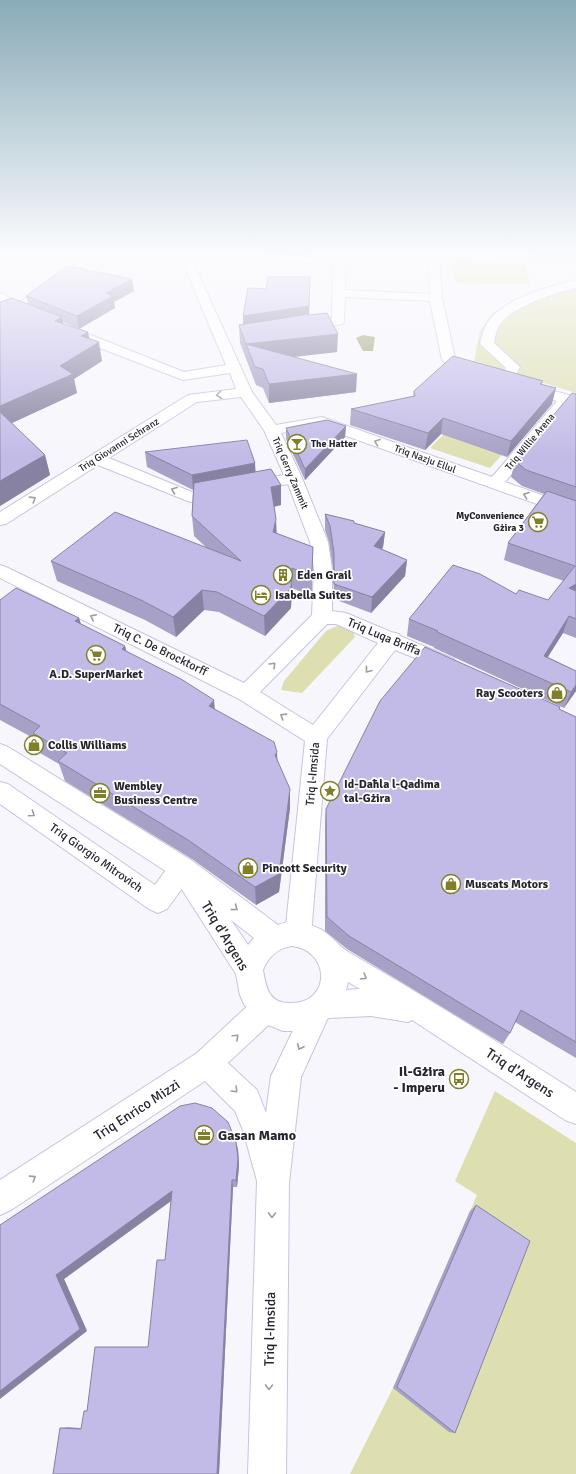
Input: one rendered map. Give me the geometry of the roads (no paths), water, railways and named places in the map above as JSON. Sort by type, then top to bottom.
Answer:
[{"type":"street","name":"Triq Gerry Zammit","points":[[214,323],[245,392],[272,430],[294,478],[318,542],[323,569],[322,617]]},
{"type":"street","points":[[292,329],[328,323]]},
{"type":"street","points":[[441,323],[449,360],[457,365],[571,401]]},
{"type":"street","points":[[494,323],[487,344],[512,367],[510,373],[502,380]]},
{"type":"street","points":[[60,327],[183,376],[235,368]]},
{"type":"street","points":[[222,340],[238,338]]},
{"type":"street","points":[[183,376],[194,398]]},
{"type":"street","name":"Triq Giovanni Schranz","points":[[0,520],[194,398],[245,392]]},
{"type":"street","name":"Triq Willie Arena","points":[[495,484],[571,401]]},
{"type":"street","name":"Triq Nazju Ellul","points":[[272,430],[322,422],[576,513]]},
{"type":"street","points":[[97,458],[190,497],[294,478]]},
{"type":"street","name":"Triq C. De Brocktorff","points":[[0,571],[246,692],[316,736]]},
{"type":"street","points":[[246,692],[322,617]]},
{"type":"street","name":"Triq Luqa Briffa","points":[[322,617],[339,618],[392,639],[463,672]]},
{"type":"street","name":"Triq l-Imsida","points":[[286,936],[316,736],[392,639]]},
{"type":"street","name":"Triq d'Argens","points":[[0,753],[182,868],[286,936],[312,939],[323,947],[331,957],[423,1011],[576,1110]]},
{"type":"street","name":"Triq Giorgio Mitrovich","points":[[0,791],[158,901],[182,868]]},
{"type":"street","name":"Triq d'Argens","points":[[182,868],[249,970],[249,983],[251,991],[259,1004],[265,1010],[278,1016],[292,1019],[301,1018],[320,1008],[371,1002],[423,1011]]},
{"type":"street","points":[[249,970],[252,959],[259,949],[286,936]]},
{"type":"street","points":[[320,1008],[331,996],[335,985],[335,973],[331,957]]},
{"type":"street","name":"Triq l-Imsida","points":[[267,1474],[273,1184],[286,1076],[320,1008]]},
{"type":"street","name":"Triq Enrico Mizzi","points":[[0,1199],[207,1063],[265,1010]]},
{"type":"street","name":"Triq l-Imsida","points":[[207,1063],[246,1101],[258,1130],[273,1184]]},
{"type":"place","name":"The Hatter","points":[[297,444]]},
{"type":"place","name":"MyConvenience Gżira 3","points":[[538,522]]},
{"type":"place","name":"Eden Grail","points":[[283,575]]},
{"type":"place","name":"Isabella Suites","points":[[261,595]]},
{"type":"place","name":"A.D. SuperMarket","points":[[96,655]]},
{"type":"place","name":"Ray Scooters","points":[[557,693]]},
{"type":"place","name":"Collis Williams","points":[[34,745]]},
{"type":"place","name":"Id-Daħla l-Qadima tal-Gżira","points":[[330,791]]},
{"type":"place","name":"Wembley Business Centre","points":[[100,793]]},
{"type":"place","name":"Pincott Security","points":[[248,868]]},
{"type":"place","name":"Muscats Motors","points":[[451,884]]},
{"type":"place","name":"Il-Gżira - Imperu","points":[[459,1079]]},
{"type":"place","name":"Gasan Mamo","points":[[204,1135]]}]
